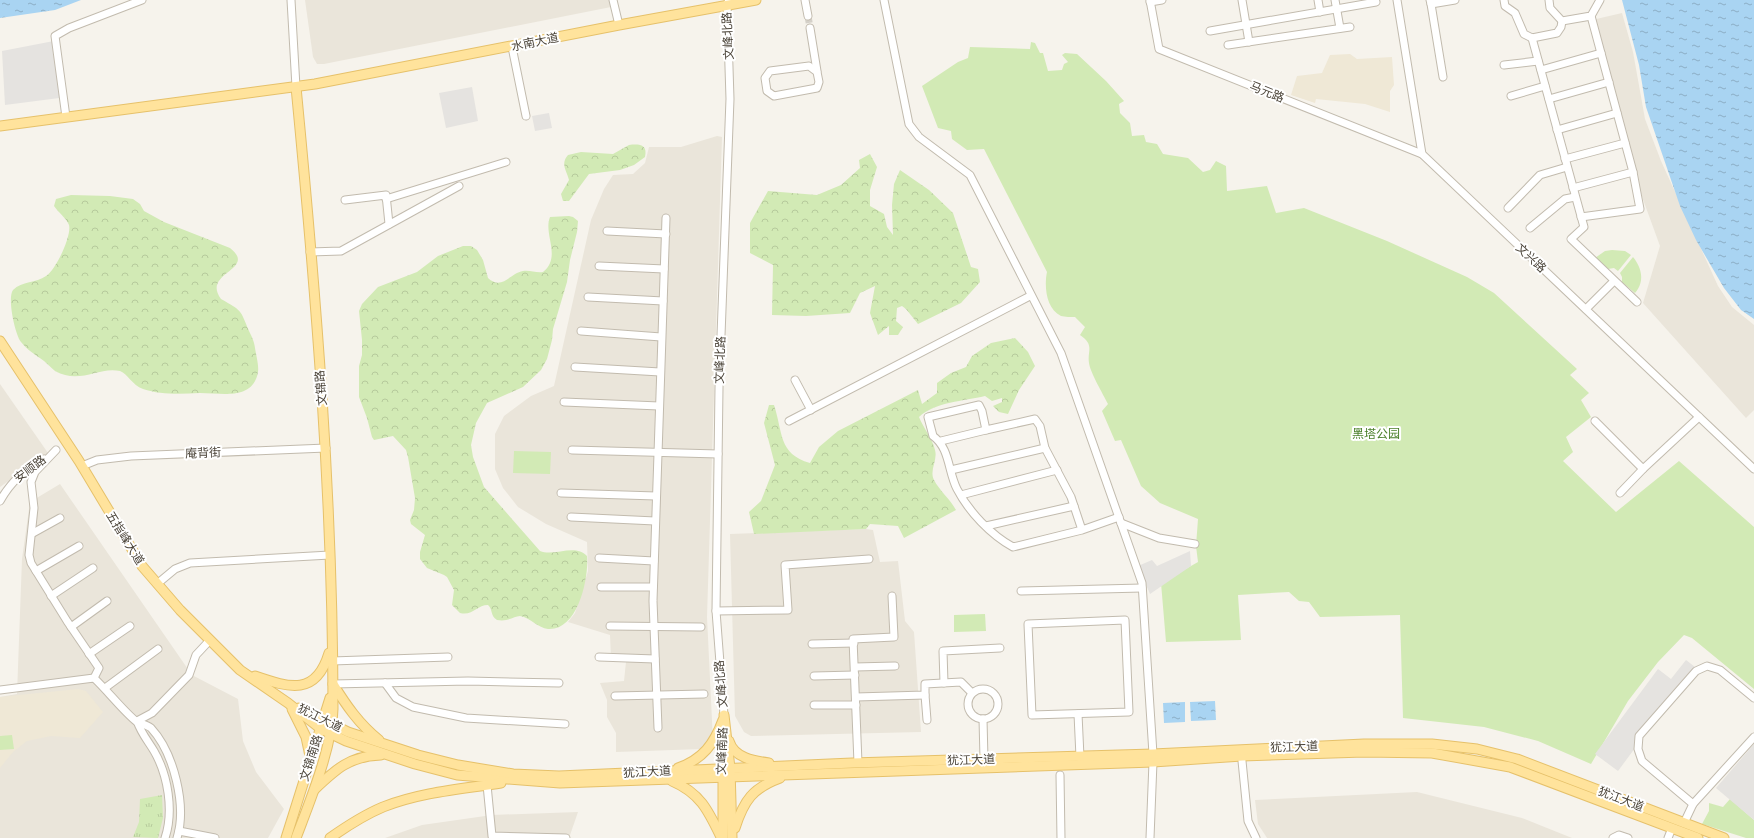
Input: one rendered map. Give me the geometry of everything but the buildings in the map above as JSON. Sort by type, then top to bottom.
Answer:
[{"type":"main road","name":"水南大道","points":[[0,126],[315,84],[512,47],[728,2],[756,0]]},
{"type":"main road","name":"文锦路","points":[[296,87],[326,448],[333,686]]},
{"type":"main road","name":"五指峰大道","points":[[0,341],[82,466],[142,566],[180,610],[245,673],[288,703]]},
{"type":"main road","points":[[245,673],[281,685],[294,687],[307,684],[319,676],[326,665],[332,644]]},
{"type":"main road","points":[[333,686],[363,727],[383,744]]},
{"type":"main road","name":"文锦南路","points":[[286,838],[321,729],[333,686]]},
{"type":"main road","name":"文锦南路","points":[[296,838],[314,790],[331,734],[333,686]]},
{"type":"main road","points":[[288,703],[304,730],[309,744],[311,760]]},
{"type":"main road","name":"犹江大道","points":[[288,703],[348,732],[383,744],[458,765],[513,774],[559,776],[669,775],[1153,758],[1364,744],[1432,744],[1477,749],[1517,759],[1724,838]]},
{"type":"main road","name":"犹江大道","points":[[288,703],[321,729],[331,734],[415,764],[457,775],[560,784],[669,775]]},
{"type":"main road","points":[[724,718],[731,746],[737,754],[789,770]]},
{"type":"main road","points":[[722,838],[707,807],[684,786],[669,775],[692,763],[709,748],[716,739],[724,718]]},
{"type":"main road","name":"文峰南路","points":[[724,718],[726,773],[732,836]]},
{"type":"main road","name":"犹江大道","points":[[1241,752],[1432,753],[1472,759],[1510,767],[1698,838]]},
{"type":"main road","points":[[314,790],[333,772],[346,763],[360,757],[388,755]]},
{"type":"main road","name":"犹江大道","points":[[789,770],[858,763],[1080,756],[1153,758]]},
{"type":"main road","points":[[732,836],[738,818],[751,794],[761,786],[789,770]]},
{"type":"main road","name":"文峰南路","points":[[722,838],[726,773]]},
{"type":"main road","points":[[330,838],[352,823],[384,807],[429,793],[514,781]]},
{"type":"street","points":[[66,117],[55,36],[68,28],[142,0]]},
{"type":"street","points":[[291,0],[296,87]]},
{"type":"street","points":[[613,0],[619,25]]},
{"type":"street","points":[[805,0],[808,16]]},
{"type":"street","points":[[884,0],[909,124],[919,137],[970,175],[1030,296],[1061,353],[1120,520],[1142,588],[1153,758],[1150,838]]},
{"type":"street","points":[[1150,1],[1162,0]]},
{"type":"street","points":[[1242,0],[1249,42]]},
{"type":"street","points":[[1318,0],[1320,12]]},
{"type":"street","points":[[1335,0],[1340,28]]},
{"type":"street","points":[[1397,0],[1422,154]]},
{"type":"street","points":[[1443,77],[1430,2],[1455,0]]},
{"type":"street","points":[[1504,0],[1505,6],[1516,13],[1524,34],[1532,38],[1557,33],[1560,31],[1562,21]]},
{"type":"street","points":[[1549,0],[1550,8],[1562,21]]},
{"type":"street","points":[[1581,217],[1640,209],[1633,172],[1591,16],[1600,0]]},
{"type":"street","name":"马元路","points":[[1150,1],[1159,49],[1422,154]]},
{"type":"street","name":"文峰北路","points":[[724,718],[716,611],[723,257],[730,100],[728,2]]},
{"type":"street","points":[[1210,30],[1376,2]]},
{"type":"street","points":[[1562,21],[1591,16]]},
{"type":"street","points":[[1228,45],[1350,27]]},
{"type":"street","points":[[810,28],[817,72],[818,86],[813,90],[774,96],[767,92],[765,78],[770,71],[809,66],[817,72]]},
{"type":"street","points":[[1532,38],[1584,227],[1571,239],[1614,282],[1637,302]]},
{"type":"street","points":[[512,47],[526,116]]},
{"type":"street","points":[[1540,70],[1601,53]]},
{"type":"street","points":[[1504,65],[1538,62]]},
{"type":"street","points":[[1549,99],[1609,82]]},
{"type":"street","points":[[1511,96],[1545,86]]},
{"type":"street","points":[[1557,130],[1617,113]]},
{"type":"street","points":[[1565,159],[1625,143]]},
{"type":"street","name":"文兴路","points":[[1422,154],[1754,469]]},
{"type":"street","points":[[386,200],[506,162]]},
{"type":"street","points":[[1508,208],[1540,175],[1567,167]]},
{"type":"street","points":[[1573,188],[1633,172]]},
{"type":"street","points":[[310,252],[340,251],[458,186]]},
{"type":"street","points":[[345,200],[386,195],[390,224]]},
{"type":"street","points":[[1530,228],[1565,199],[1575,197]]},
{"type":"street","points":[[658,728],[653,587],[666,218]]},
{"type":"street","points":[[607,231],[666,234]]},
{"type":"street","points":[[599,266],[664,269]]},
{"type":"street","points":[[1586,309],[1614,282]]},
{"type":"street","points":[[789,421],[1030,296]]},
{"type":"street","points":[[588,297],[663,301]]},
{"type":"street","points":[[580,331],[662,337]]},
{"type":"street","points":[[575,367],[660,372]]},
{"type":"street","points":[[795,380],[810,410]]},
{"type":"street","points":[[564,402],[659,406]]},
{"type":"street","points":[[986,430],[982,411],[978,405],[928,417],[933,436],[941,442],[957,488],[961,495],[975,515],[1003,542],[1013,547],[1120,520],[1159,538],[1195,544]]},
{"type":"street","points":[[1620,493],[1643,469],[1699,417]]},
{"type":"street","points":[[941,442],[986,430],[1035,420],[1040,426],[1045,448],[1074,506],[1082,530]]},
{"type":"street","points":[[1594,421],[1643,469]]},
{"type":"street","name":"安顺路","points":[[0,501],[10,485],[26,470],[67,443]]},
{"type":"street","name":"庵背街","points":[[82,466],[97,460],[131,456],[326,448]]},
{"type":"street","points":[[951,470],[1045,448]]},
{"type":"street","points":[[56,450],[35,472],[31,482],[34,508],[33,534],[29,555],[36,571],[51,596],[99,668],[94,678]]},
{"type":"street","points":[[572,450],[718,454]]},
{"type":"street","points":[[961,495],[1057,470]]},
{"type":"street","points":[[561,493],[656,496]]},
{"type":"street","points":[[986,526],[1074,506]]},
{"type":"street","points":[[571,517],[655,521]]},
{"type":"street","points":[[33,534],[60,518]]},
{"type":"street","points":[[36,571],[79,546]]},
{"type":"street","points":[[157,584],[175,569],[190,563],[330,556]]},
{"type":"street","points":[[599,558],[654,561]]},
{"type":"street","points":[[716,611],[788,610],[785,565],[869,559]]},
{"type":"street","points":[[51,596],[93,568]]},
{"type":"street","points":[[601,587],[653,587]]},
{"type":"street","points":[[1021,591],[1142,588]]},
{"type":"street","points":[[858,763],[853,639],[894,637],[892,596]]},
{"type":"street","points":[[71,627],[107,601]]},
{"type":"street","points":[[1125,620],[1129,712],[1078,714],[1032,715],[1028,624],[1125,620]]},
{"type":"street","points":[[90,654],[130,626]]},
{"type":"street","points":[[610,626],[701,627]]},
{"type":"street","points":[[137,722],[152,713],[189,675],[196,655],[210,640]]},
{"type":"street","points":[[812,644],[854,642]]},
{"type":"street","points":[[944,683],[943,651],[1000,648]]},
{"type":"street","points":[[105,688],[158,649]]},
{"type":"street","points":[[332,662],[448,657]]},
{"type":"street","points":[[599,657],[655,658]]},
{"type":"street","points":[[855,667],[895,666]]},
{"type":"street","points":[[1693,804],[1642,761],[1638,749],[1639,736],[1696,671],[1707,666],[1720,670],[1754,698]]},
{"type":"street","points":[[814,676],[855,675]]},
{"type":"street","points":[[0,690],[94,678],[137,722],[152,748],[164,776],[168,803],[168,825],[165,838]]},
{"type":"street","points":[[333,686],[468,680],[559,684]]},
{"type":"street","points":[[927,720],[925,684],[961,682],[972,693]]},
{"type":"street","points":[[385,683],[396,698],[413,707],[466,718],[565,724]]},
{"type":"street","points":[[979,689],[987,689],[997,696],[999,702],[997,712],[990,718],[983,719],[972,715],[968,708],[968,700],[972,693],[979,689]]},
{"type":"street","points":[[615,696],[704,694]]},
{"type":"street","points":[[856,697],[925,695]]},
{"type":"street","points":[[814,705],[856,705]]},
{"type":"street","points":[[1078,714],[1080,756]]},
{"type":"street","points":[[983,719],[984,759]]},
{"type":"street","points":[[137,722],[150,727],[169,760],[178,786],[180,802],[179,832]]},
{"type":"street","points":[[1684,823],[1693,804],[1754,737]]},
{"type":"street","points":[[152,748],[161,744]]},
{"type":"street","points":[[1241,752],[1248,821],[1256,838]]},
{"type":"street","points":[[1060,775],[1061,838]]},
{"type":"street","points":[[487,785],[492,836],[566,838]]},
{"type":"street","points":[[168,825],[179,832],[215,838]]},
{"type":"street","points":[[1668,838],[1672,828]]},
{"type":"street","points":[[1613,838],[1619,835],[1628,838]]},
{"type":"shaded area","points":[[305,0],[610,0],[611,7],[324,64],[317,64],[313,57]]},
{"type":"shaded area","points":[[1622,13],[1633,52],[1645,119],[1661,161],[1718,286],[1732,307],[1754,325],[1754,410],[1746,418],[1643,303],[1660,246],[1633,172],[1592,20]]},
{"type":"shaded area","points":[[59,40],[67,97],[5,105],[2,51]]},
{"type":"shaded area","points":[[1350,54],[1357,59],[1392,57],[1394,85],[1390,91],[1390,112],[1365,104],[1316,99],[1315,103],[1291,95],[1297,76],[1322,73],[1330,55]]},
{"type":"shaded area","points":[[472,87],[478,121],[446,128],[439,93]]},
{"type":"shaded area","points":[[549,113],[552,128],[535,131],[532,116]]},
{"type":"shaded area","points":[[717,136],[722,137],[707,617],[713,741],[702,749],[616,752],[616,733],[607,717],[607,700],[600,683],[624,681],[626,662],[611,658],[610,635],[568,622],[575,613],[588,571],[587,542],[546,524],[518,507],[503,488],[495,469],[495,434],[504,416],[531,396],[554,386],[591,220],[604,189],[613,175],[633,174],[645,163],[649,147],[681,147]]},
{"type":"shaded area","points":[[0,384],[48,453],[0,487]]},
{"type":"shaded area","points":[[60,484],[192,675],[238,699],[243,741],[256,772],[284,809],[268,838],[0,838],[0,697],[17,694],[22,559],[30,502]]},
{"type":"shaded area","points":[[873,530],[880,562],[898,561],[905,621],[914,632],[921,732],[751,736],[744,732],[735,716],[730,534]]},
{"type":"shaded area","points":[[1190,551],[1191,566],[1150,594],[1138,566],[1152,560],[1157,566]]},
{"type":"shaded area","points":[[1686,660],[1695,667],[1618,771],[1595,754],[1658,669],[1671,679]]},
{"type":"shaded area","points":[[78,689],[86,691],[103,712],[80,738],[51,736],[27,741],[13,752],[0,768],[0,697]]},
{"type":"shaded area","points":[[1754,744],[1754,820],[1716,788]]},
{"type":"shaded area","points":[[1417,792],[1522,818],[1572,838],[1267,838],[1258,824],[1255,800]]},
{"type":"shaded area","points":[[578,812],[569,838],[385,838],[422,825],[492,815]]},
{"type":"green space","name":"黑塔公园","points":[[1031,42],[1035,43],[1040,53],[1043,53],[1048,71],[1062,70],[1064,64],[1068,62],[1062,55],[1065,53],[1077,54],[1106,81],[1124,101],[1119,104],[1120,113],[1130,123],[1132,136],[1144,135],[1146,142],[1157,144],[1163,154],[1188,158],[1203,172],[1210,170],[1216,161],[1226,166],[1227,191],[1267,186],[1276,213],[1304,208],[1387,241],[1467,277],[1494,293],[1577,369],[1570,375],[1589,393],[1581,400],[1591,417],[1566,437],[1573,452],[1563,461],[1616,512],[1679,461],[1754,527],[1754,689],[1692,638],[1684,635],[1658,662],[1628,701],[1591,764],[1538,741],[1484,727],[1403,718],[1400,615],[1320,617],[1309,602],[1299,601],[1289,592],[1238,595],[1241,640],[1166,642],[1161,583],[1198,562],[1196,546],[1198,519],[1160,503],[1141,486],[1121,440],[1115,441],[1102,411],[1108,404],[1090,367],[1089,345],[1080,335],[1085,327],[1075,317],[1061,316],[1052,308],[1047,297],[1046,290],[1047,272],[984,149],[967,150],[952,139],[951,131],[938,128],[922,86],[958,62],[968,58],[970,47],[1030,49]]},
{"type":"green space","points":[[629,145],[639,145],[644,147],[646,153],[645,157],[634,165],[620,170],[589,174],[569,201],[563,201],[561,194],[569,180],[564,164],[564,161],[568,155],[581,152],[613,154]]},
{"type":"green space","points":[[870,154],[877,167],[870,190],[870,206],[884,214],[887,227],[893,235],[892,205],[894,184],[900,170],[929,190],[953,213],[971,267],[978,269],[980,282],[961,303],[918,324],[906,309],[902,306],[897,308],[896,321],[903,327],[898,335],[889,335],[889,326],[878,335],[870,313],[875,286],[860,293],[850,313],[806,316],[772,315],[773,265],[750,253],[750,223],[768,191],[817,195],[841,185],[860,168],[859,160]]},
{"type":"green space","points":[[71,195],[110,196],[133,199],[140,204],[144,211],[164,222],[230,248],[237,255],[238,261],[234,267],[222,277],[218,283],[217,290],[221,299],[240,311],[253,341],[258,363],[258,372],[255,381],[250,388],[235,393],[226,394],[171,394],[143,389],[120,371],[104,371],[81,376],[64,375],[55,371],[23,345],[14,324],[11,308],[11,294],[17,287],[46,276],[54,267],[66,244],[69,225],[54,206],[56,199]]},
{"type":"green space","points":[[569,216],[578,221],[577,232],[570,260],[567,282],[553,329],[547,359],[541,370],[523,387],[487,403],[476,423],[471,445],[473,457],[484,487],[540,551],[552,552],[571,550],[582,552],[587,556],[586,577],[580,602],[567,622],[558,627],[548,629],[520,616],[508,620],[497,620],[493,617],[491,608],[488,605],[484,605],[472,612],[464,614],[460,613],[452,605],[454,590],[447,577],[427,568],[420,559],[420,552],[425,535],[411,524],[410,520],[414,510],[415,498],[406,450],[393,436],[374,440],[359,397],[359,366],[362,355],[362,340],[359,311],[362,304],[378,287],[417,272],[438,256],[463,246],[471,246],[477,250],[483,260],[488,278],[493,282],[502,282],[518,272],[523,271],[543,272],[548,266],[552,252],[548,224],[550,217]]},
{"type":"green space","points":[[1605,251],[1625,251],[1631,255],[1618,271],[1614,268],[1608,269],[1595,258]]},
{"type":"green space","points":[[1633,257],[1639,266],[1641,275],[1640,284],[1635,293],[1622,282],[1620,273]]},
{"type":"green space","points":[[1015,338],[1028,352],[1035,366],[1019,390],[1008,414],[999,412],[993,406],[1002,402],[1002,398],[992,401],[985,396],[941,405],[919,417],[932,442],[936,454],[932,472],[934,480],[956,510],[904,538],[898,526],[870,524],[866,529],[754,534],[749,512],[761,501],[775,465],[764,423],[769,405],[774,405],[783,441],[787,448],[792,454],[810,463],[819,447],[838,431],[918,390],[922,404],[937,393],[937,383],[951,373],[966,367],[972,356],[991,343]]},
{"type":"green space","points":[[514,451],[551,452],[550,474],[513,473]]},
{"type":"green space","points":[[985,614],[986,631],[954,632],[954,615]]},
{"type":"green space","points":[[12,735],[14,749],[0,750],[0,736]]},
{"type":"green space","points":[[162,795],[163,818],[158,838],[133,837],[139,822],[140,799]]},
{"type":"green space","points":[[1730,799],[1754,820],[1754,838],[1746,838],[1702,824],[1709,811],[1709,803],[1723,807]]},
{"type":"water","points":[[0,0],[81,0],[55,10],[0,18]]},
{"type":"water","points":[[1622,0],[1754,0],[1754,319],[1741,310],[1724,288],[1696,240],[1680,206],[1646,107],[1639,65]]},
{"type":"water","points":[[1215,701],[1216,720],[1191,721],[1190,702]]},
{"type":"water","points":[[1185,702],[1185,722],[1164,723],[1163,703]]},
{"type":"tunnel","points":[[808,16],[810,28]]}]
